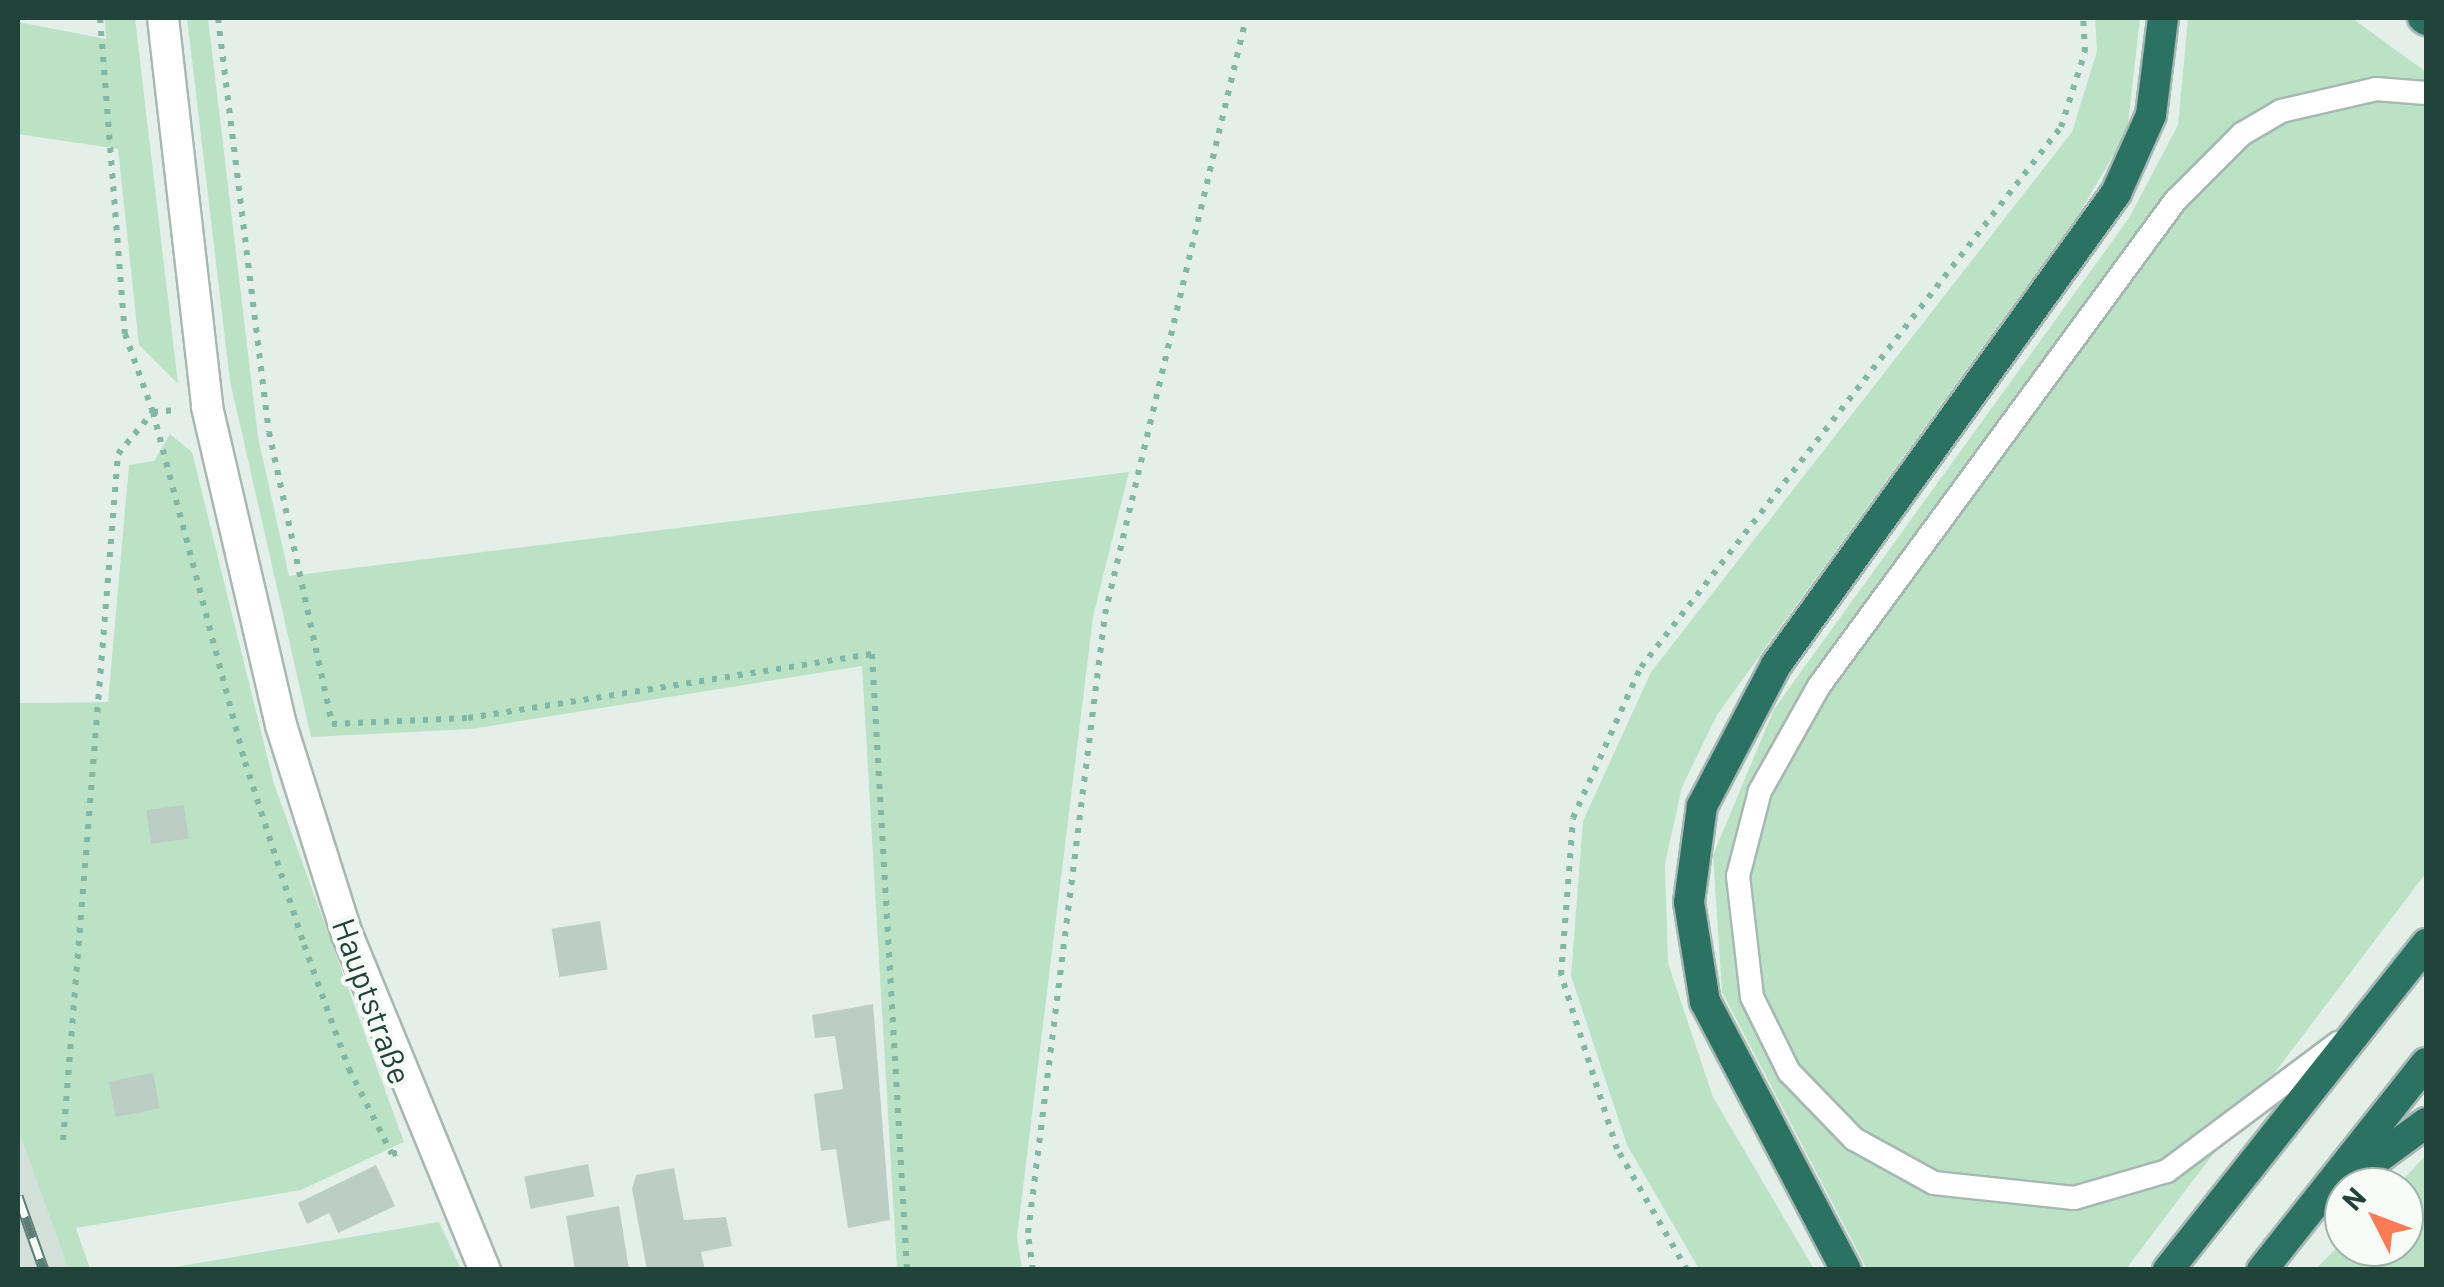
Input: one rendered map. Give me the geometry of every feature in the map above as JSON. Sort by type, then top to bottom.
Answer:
[{"type":"highway","points":[[1846,1270],[1705,1002],[1689,902],[1702,806],[1776,665],[2116,193],[2151,116],[2163,18]]},
{"type":"highway","points":[[2168,1270],[2426,944]]},
{"type":"highway","points":[[2262,1270],[2426,1063]]},
{"type":"highway","points":[[2313,1205],[2426,1123]]},
{"type":"main road","name":"Hauptstraße","points":[[163,18],[207,407],[281,725],[347,934],[485,1270]]},
{"type":"lane","points":[[2361,1026],[2168,1171],[2074,1198],[1977,1194],[1934,1183],[1854,1139],[1788,1072],[1752,997],[1738,876],[1760,791],[1818,686],[2175,200],[2242,134],[2281,111],[2376,88],[2426,94]]},
{"type":"path","points":[[100,18],[125,334],[153,412]]},
{"type":"path","points":[[218,18],[269,432],[332,724],[468,718],[872,654],[907,1270]]},
{"type":"path","points":[[1033,1270],[1028,1233],[1105,614],[1246,18]]},
{"type":"path","points":[[63,1140],[118,454],[153,412],[207,407]]},
{"type":"shaded area","points":[[18,1129],[69,1269],[18,1269]]},
{"type":"green space","points":[[105,18],[135,18],[178,384],[139,345],[118,149],[18,134],[18,22],[106,39]]},
{"type":"green space","points":[[187,18],[208,18],[258,437],[289,576],[1129,472],[1093,617],[1017,1237],[1022,1269],[897,1269],[862,666],[471,729],[311,737],[230,381]]},
{"type":"green space","points":[[2095,18],[2140,18],[2127,132],[2079,214],[1717,715],[1682,787],[1665,864],[1668,963],[1713,1097],[1814,1269],[1699,1269],[1627,1145],[1571,976],[1583,821],[1651,672],[2072,132],[2097,51]]},
{"type":"green space","points":[[2188,18],[2352,18],[2426,72],[2426,873],[2126,1269],[1867,1269],[1722,992],[1713,855],[1774,709],[2129,218],[2178,125]]},
{"type":"green space","points":[[170,434],[192,452],[274,784],[404,1142],[301,1190],[76,1228],[90,1269],[69,1270],[18,1129],[18,703],[108,702],[129,465],[154,461]]},
{"type":"green space","points":[[2426,1155],[2426,1269],[2316,1269],[2324,1261],[2324,1267],[2424,1267],[2424,1167],[2415,1167]]},
{"type":"green space","points":[[439,1222],[461,1269],[163,1269]]},
{"type":"building","points":[[184,805],[189,839],[151,844],[146,810]]},
{"type":"building","points":[[600,921],[608,969],[559,977],[552,929]]},
{"type":"building","points":[[873,1004],[890,1220],[848,1228],[836,1149],[821,1151],[814,1094],[843,1089],[835,1036],[815,1038],[812,1015]]},
{"type":"building","points":[[153,1073],[160,1108],[116,1117],[109,1082]]},
{"type":"building","points":[[588,1164],[594,1196],[530,1209],[524,1176]]},
{"type":"building","points":[[376,1165],[395,1206],[338,1233],[329,1213],[307,1224],[298,1203]]},
{"type":"building","points":[[674,1168],[684,1220],[726,1217],[732,1246],[701,1252],[705,1270],[647,1270],[632,1189],[636,1175]]},
{"type":"building","points":[[619,1206],[629,1270],[575,1270],[566,1216]]},
{"type":"railway","points":[[18,1196],[44,1270]]}]
